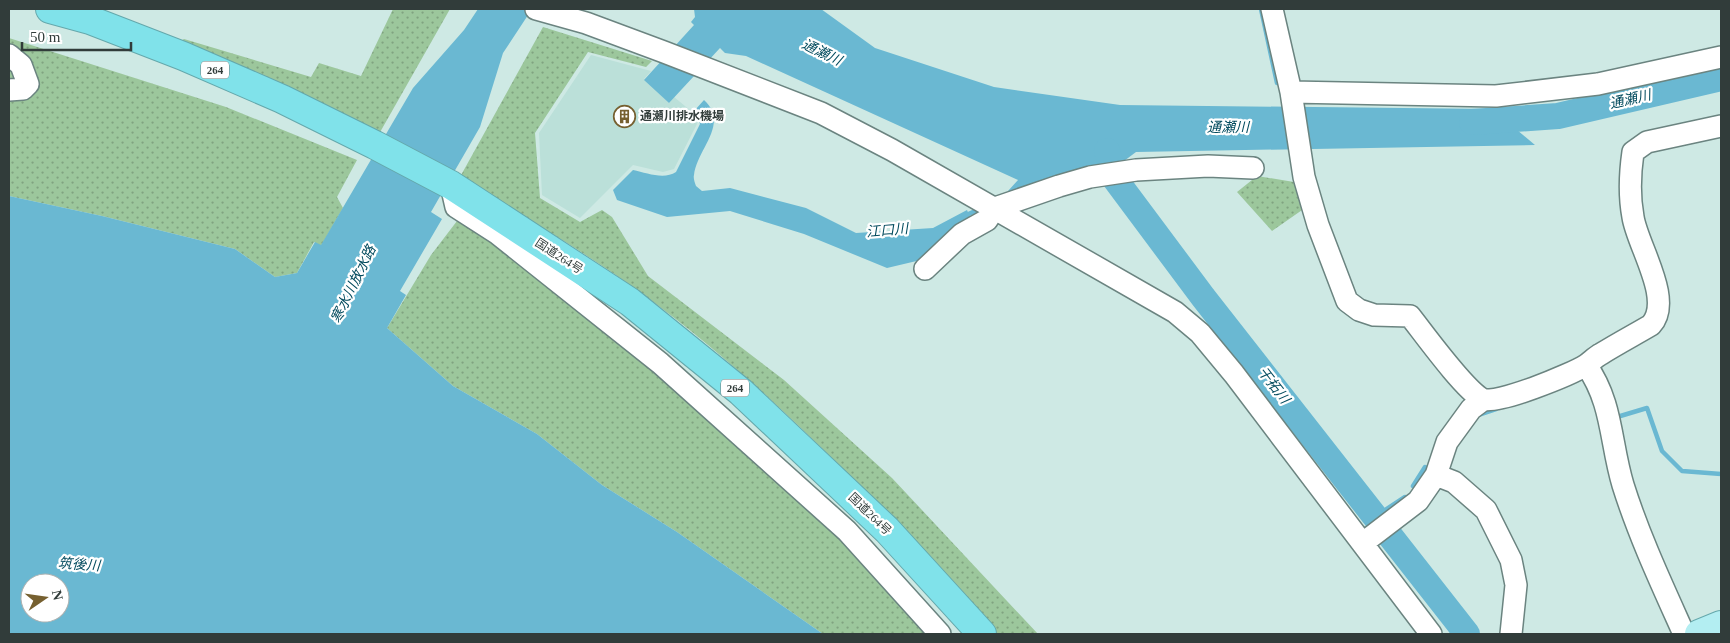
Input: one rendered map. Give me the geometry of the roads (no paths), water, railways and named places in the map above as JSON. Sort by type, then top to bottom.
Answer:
[{"type":"highway","name":"国道264号","points":[[50,9],[90,20],[183,56],[282,98],[451,185],[630,302],[741,392],[887,530],[982,634]]},
{"type":"main road","points":[[1699,634],[1721,625]]},
{"type":"street","points":[[536,9],[582,17],[664,52],[707,67],[821,113],[989,204],[1175,312],[1200,333],[1369,539],[1431,634]]},
{"type":"street","points":[[1272,9],[1291,94],[1300,158],[1318,225],[1347,301],[1358,310],[1374,315],[1410,316],[1470,389],[1483,400]]},
{"type":"street","points":[[9,55],[21,65],[28,84],[22,89],[9,90]]},
{"type":"street","points":[[1291,94],[1496,96],[1598,84],[1721,57]]},
{"type":"street","points":[[1369,539],[1398,519],[1418,501],[1436,475],[1448,442],[1471,409],[1483,400],[1492,400],[1512,395],[1558,379],[1586,365],[1600,354],[1651,326],[1656,320],[1658,302],[1652,271],[1637,235],[1633,218],[1631,191],[1633,152],[1647,142],[1721,126]]},
{"type":"street","points":[[989,204],[1090,177],[1136,170],[1208,166],[1253,168]]},
{"type":"street","points":[[451,185],[456,206],[498,234],[660,364],[847,531],[940,634]]},
{"type":"street","points":[[925,269],[962,234],[987,220],[989,204]]},
{"type":"street","points":[[1586,365],[1596,379],[1608,408],[1622,483],[1647,554],[1684,634]]},
{"type":"street","points":[[1436,475],[1454,482],[1486,510],[1511,560],[1516,585],[1511,634]]},
{"type":"water","points":[[478,9],[532,9],[503,53],[480,127],[431,212],[442,219],[400,291],[406,295],[387,328],[453,386],[537,434],[602,485],[677,532],[823,634],[9,634],[9,196],[102,216],[235,249],[275,277],[297,273],[315,242],[321,245],[413,88],[464,30]]},
{"type":"water","points":[[694,9],[821,9],[875,48],[994,87],[1120,105],[1492,109],[1535,145],[1136,152],[1120,164],[1014,193],[1008,191],[1018,180],[746,56],[725,53],[720,48],[669,103],[644,80],[694,25],[691,22],[695,17]]},
{"type":"water","points":[[704,100],[711,109],[714,118],[710,137],[696,165],[694,176],[696,186],[702,191],[730,188],[806,208],[856,233],[933,228],[967,210],[970,217],[925,259],[887,268],[804,234],[730,211],[667,217],[617,200],[613,190],[633,170],[661,176],[676,172],[700,124],[695,110]]},
{"type":"waterway","points":[[1261,9],[1277,83]]},
{"type":"waterway","name":"通瀬川","points":[[1472,122],[1558,116],[1721,78]]},
{"type":"waterway","name":"干拓川","points":[[1107,151],[1115,179],[1203,297],[1467,634]]},
{"type":"waterway","name":"江口川","points":[[964,216],[982,208]]},
{"type":"waterway","points":[[1617,417],[1647,408],[1662,451],[1682,471],[1721,474]]},
{"type":"waterway","points":[[1478,415],[1496,409]]},
{"type":"waterway","points":[[1413,486],[1425,467]]},
{"type":"waterway","points":[[1376,516],[1405,497]]},
{"type":"place","name":"通瀬川排水機場","points":[[624,116]]},
{"type":"water label","name":"寒水川放水路","points":[[353,284]]},
{"type":"water label","name":"筑後川","points":[[79,564]]}]
